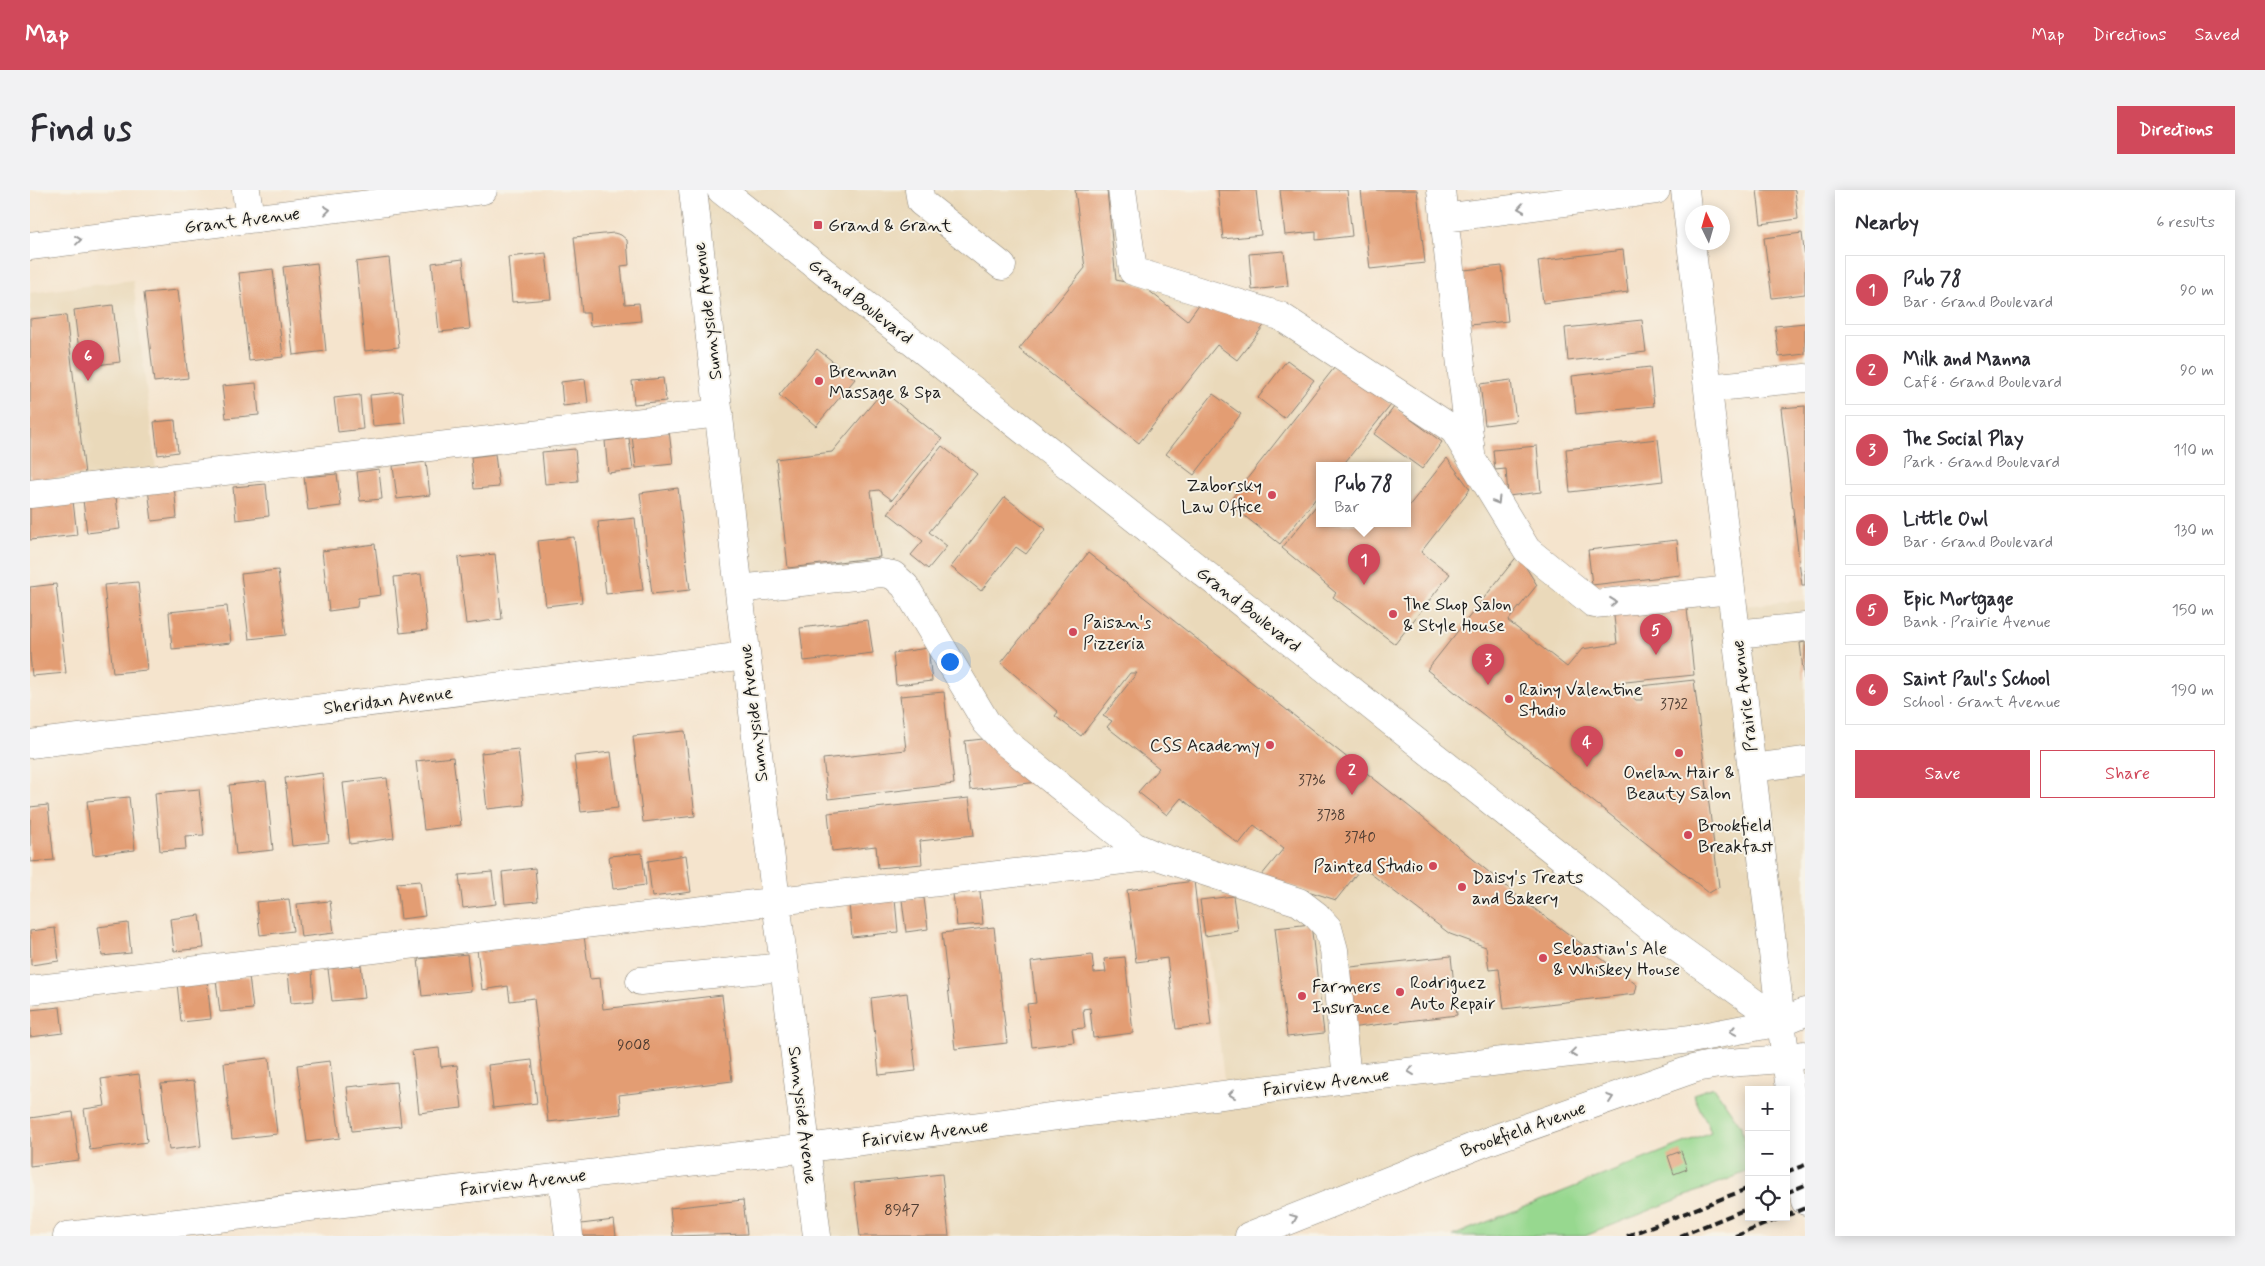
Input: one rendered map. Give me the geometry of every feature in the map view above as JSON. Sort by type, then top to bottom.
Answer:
[{"type":"street","points":[[246,190],[250,219]]},
{"type":"street","name":"Grant Avenue","points":[[30,246],[483,190]]},
{"type":"street","name":"Sunnyside Avenue","points":[[693,190],[746,656],[817,1236]]},
{"type":"street","name":"Grand Boulevard","points":[[721,190],[1665,939],[1793,1017]]},
{"type":"street","points":[[919,190],[921,202],[1002,266]]},
{"type":"street","points":[[1122,190],[1133,271],[1280,316],[1454,430],[1527,550],[1594,604],[1731,590]]},
{"type":"street","points":[[1441,190],[1472,460]]},
{"type":"street","points":[[1444,218],[1656,190]]},
{"type":"street","name":"Prairie Avenue","points":[[1685,190],[1752,768],[1793,1017],[1805,1202]]},
{"type":"street","points":[[1708,388],[1805,378]]},
{"type":"street","points":[[30,494],[719,413]]},
{"type":"street","points":[[739,589],[882,573],[894,575],[905,586],[986,722],[1005,742],[1134,846],[1157,856],[1299,902],[1316,915],[1328,928],[1334,950],[1347,1079]]},
{"type":"street","points":[[1736,634],[1805,627]]},
{"type":"street","name":"Sheridan Avenue","points":[[30,744],[746,656]]},
{"type":"street","points":[[1752,768],[1805,761]]},
{"type":"street","points":[[30,990],[1157,856]]},
{"type":"street","points":[[640,981],[784,967]]},
{"type":"street","name":"Fairview Avenue","points":[[68,1236],[807,1148],[1347,1079],[1691,1039],[1793,1017]]},
{"type":"street","name":"Brookfield Avenue","points":[[1249,1236],[1491,1140],[1693,1069],[1722,1063],[1797,1069]]},
{"type":"street","points":[[562,1177],[569,1236]]},
{"type":"shaded area","points":[[700,190],[1128,190],[1138,264],[1283,311],[1458,425],[1531,547],[1595,599],[1745,606],[1805,600],[1805,1013],[1252,1236],[827,1236],[817,1142],[1225,1088],[1198,862],[1139,842],[991,721],[897,566],[744,582]]},
{"type":"shaded area","points":[[133,280],[156,469],[30,484],[30,293]]},
{"type":"green space","points":[[1714,1087],[1741,1126],[1745,1148],[1745,1173],[1585,1236],[1452,1236],[1711,1132],[1693,1094]]},
{"type":"building","points":[[1075,190],[1107,190],[1116,280],[1143,286],[1187,321],[1201,302],[1266,323],[1237,360],[1217,345],[1139,443],[1019,349],[1085,268]]},
{"type":"building","points":[[1218,190],[1256,190],[1261,235],[1223,239]]},
{"type":"building","points":[[1280,190],[1347,190],[1352,236],[1316,240],[1316,232],[1285,235]]},
{"type":"building","points":[[1361,190],[1417,190],[1425,263],[1370,269]]},
{"type":"building","points":[[1757,190],[1795,190],[1798,219],[1761,224]]},
{"type":"building","points":[[614,233],[621,235],[627,240],[629,265],[621,266],[625,304],[639,303],[641,321],[590,326],[589,313],[582,313],[574,237]]},
{"type":"building","points":[[1802,233],[1805,259],[1805,294],[1772,298],[1764,238]]},
{"type":"building","points":[[1623,250],[1628,292],[1543,303],[1538,261]]},
{"type":"building","points":[[1284,251],[1288,286],[1252,290],[1249,254]]},
{"type":"building","points":[[546,253],[551,299],[512,302],[508,257]]},
{"type":"building","points":[[389,258],[399,347],[365,351],[356,262]]},
{"type":"building","points":[[463,259],[470,329],[439,332],[432,263]]},
{"type":"building","points":[[317,263],[326,351],[293,355],[283,267]]},
{"type":"building","points":[[1502,266],[1508,321],[1470,325],[1464,270]]},
{"type":"building","points":[[273,269],[283,357],[249,361],[239,273]]},
{"type":"building","points":[[178,290],[188,378],[154,382],[144,293]]},
{"type":"building","points":[[113,305],[120,362],[81,367],[74,310]]},
{"type":"building","points":[[66,315],[85,474],[30,481],[30,319]]},
{"type":"building","points":[[1642,320],[1646,352],[1568,361],[1565,328]]},
{"type":"building","points":[[1805,323],[1805,354],[1779,357],[1775,326]]},
{"type":"building","points":[[817,349],[855,379],[816,426],[779,395]]},
{"type":"building","points":[[1287,360],[1314,380],[1284,418],[1258,398]]},
{"type":"building","points":[[1338,363],[1391,405],[1345,462],[1316,462],[1316,498],[1280,544],[1228,503]]},
{"type":"building","points":[[1650,367],[1654,406],[1576,414],[1572,376]]},
{"type":"building","points":[[663,378],[666,401],[634,404],[632,381]]},
{"type":"building","points":[[585,379],[588,403],[563,406],[561,382]]},
{"type":"building","points":[[1511,380],[1516,421],[1485,425],[1480,384]]},
{"type":"building","points":[[256,383],[259,415],[226,418],[222,386]]},
{"type":"building","points":[[883,391],[942,439],[892,500],[879,490],[871,491],[880,557],[788,568],[776,459],[832,452]]},
{"type":"building","points":[[402,392],[405,423],[373,426],[370,395]]},
{"type":"building","points":[[1213,394],[1241,414],[1194,475],[1166,454]]},
{"type":"building","points":[[360,395],[363,429],[338,432],[334,398]]},
{"type":"building","points":[[1805,406],[1805,585],[1802,585],[1781,408]]},
{"type":"building","points":[[1394,407],[1442,442],[1422,469],[1374,434]]},
{"type":"building","points":[[175,420],[178,452],[158,455],[154,422]]},
{"type":"building","points":[[669,431],[673,464],[636,468],[632,436]]},
{"type":"building","points":[[629,438],[633,470],[608,473],[605,441]]},
{"type":"building","points":[[1658,439],[1663,481],[1570,492],[1566,449]]},
{"type":"building","points":[[942,446],[977,474],[929,532],[947,546],[928,569],[911,555],[923,541],[888,513]]},
{"type":"building","points":[[1537,446],[1541,492],[1508,496],[1506,469],[1495,470],[1493,450]]},
{"type":"building","points":[[575,449],[578,481],[545,484],[542,452]]},
{"type":"building","points":[[495,454],[499,487],[474,489],[471,457]]},
{"type":"building","points":[[1447,458],[1470,489],[1421,552],[1450,574],[1395,644],[1333,597],[1336,593],[1282,548],[1316,506],[1316,527],[1411,527],[1411,503]]},
{"type":"building","points":[[426,462],[430,495],[397,499],[393,466]]},
{"type":"building","points":[[379,469],[382,499],[360,501],[357,472]]},
{"type":"building","points":[[337,474],[341,506],[308,510],[304,477]]},
{"type":"building","points":[[266,484],[269,516],[236,520],[233,487]]},
{"type":"building","points":[[174,485],[177,518],[152,521],[148,489]]},
{"type":"building","points":[[678,488],[690,590],[652,594],[640,493]]},
{"type":"building","points":[[116,497],[120,529],[87,533],[83,500]]},
{"type":"building","points":[[1005,497],[1046,529],[1026,554],[1016,547],[981,591],[951,567]]},
{"type":"building","points":[[73,501],[77,535],[30,540],[30,507]]},
{"type":"building","points":[[635,518],[643,590],[606,594],[598,522]]},
{"type":"building","points":[[574,537],[582,602],[546,606],[538,541]]},
{"type":"building","points":[[1677,540],[1680,575],[1592,585],[1588,550]]},
{"type":"building","points":[[375,544],[381,595],[358,598],[357,607],[329,611],[322,551]]},
{"type":"building","points":[[1088,553],[1411,808],[1524,901],[1637,985],[1635,994],[1504,1009],[1499,969],[1489,970],[1486,947],[1450,934],[1362,867],[1336,900],[1261,876],[1284,848],[1254,825],[1239,844],[1181,798],[1167,815],[1138,792],[1159,768],[1107,727],[1112,721],[1103,716],[1137,673],[1130,673],[1081,736],[1055,716],[1058,712],[1001,663]]},
{"type":"building","points":[[495,554],[502,619],[466,624],[458,558]]},
{"type":"building","points":[[1518,555],[1537,585],[1508,621],[1567,667],[1582,649],[1617,644],[1613,607],[1686,599],[1694,675],[1616,683],[1636,700],[1642,700],[1641,686],[1694,680],[1719,887],[1709,893],[1427,670]]},
{"type":"building","points":[[278,570],[286,635],[249,639],[241,574]]},
{"type":"building","points":[[421,574],[427,630],[400,633],[394,577]]},
{"type":"building","points":[[138,582],[147,670],[113,673],[104,585]]},
{"type":"building","points":[[56,584],[66,673],[32,676],[30,655],[30,587]]},
{"type":"building","points":[[227,606],[231,643],[172,649],[169,612]]},
{"type":"building","points":[[868,620],[873,653],[804,661],[800,628]]},
{"type":"building","points":[[1805,642],[1805,679],[1804,679],[1800,643]]},
{"type":"building","points":[[928,648],[932,681],[896,685],[893,653]]},
{"type":"building","points":[[944,692],[954,784],[828,799],[823,759],[906,750],[900,696]]},
{"type":"building","points":[[685,731],[695,816],[643,822],[633,736]]},
{"type":"building","points":[[983,739],[1038,782],[970,790],[965,741]]},
{"type":"building","points":[[518,749],[524,805],[487,809],[481,753]]},
{"type":"building","points":[[611,752],[618,808],[581,812],[574,756]]},
{"type":"building","points":[[453,757],[461,825],[424,830],[416,761]]},
{"type":"building","points":[[322,773],[329,842],[292,846],[285,778]]},
{"type":"building","points":[[387,778],[394,838],[350,844],[343,783]]},
{"type":"building","points":[[266,781],[273,850],[236,854],[229,785]]},
{"type":"building","points":[[199,789],[204,835],[185,836],[186,849],[160,851],[155,793]]},
{"type":"building","points":[[129,797],[135,850],[93,855],[87,801]]},
{"type":"building","points":[[969,798],[974,835],[920,841],[922,864],[878,868],[876,846],[832,851],[828,813]]},
{"type":"building","points":[[48,805],[54,860],[30,862],[30,807]]},
{"type":"building","points":[[642,853],[646,885],[613,889],[609,856]]},
{"type":"building","points":[[686,855],[691,892],[652,897],[648,861]]},
{"type":"building","points":[[535,868],[538,901],[505,904],[502,872]]},
{"type":"building","points":[[492,872],[496,904],[463,908],[459,875]]},
{"type":"building","points":[[420,881],[425,916],[401,919],[397,883]]},
{"type":"building","points":[[1194,881],[1211,1025],[1176,1029],[1167,958],[1136,962],[1127,890]]},
{"type":"building","points":[[980,891],[983,924],[957,926],[953,894]]},
{"type":"building","points":[[1233,896],[1238,931],[1205,936],[1200,900]]},
{"type":"building","points":[[924,898],[928,929],[906,932],[902,900]]},
{"type":"building","points":[[289,899],[293,931],[260,935],[256,902]]},
{"type":"building","points":[[895,899],[898,932],[852,937],[849,904]]},
{"type":"building","points":[[330,901],[334,933],[301,937],[297,904]]},
{"type":"building","points":[[200,915],[204,948],[174,951],[170,919]]},
{"type":"building","points":[[128,923],[131,953],[102,956],[98,927]]},
{"type":"building","points":[[1311,924],[1324,1033],[1287,1037],[1275,928]]},
{"type":"building","points":[[994,927],[1007,1043],[955,1049],[942,933]]},
{"type":"building","points":[[55,928],[59,961],[31,965],[30,931]]},
{"type":"building","points":[[584,936],[590,979],[600,978],[603,1009],[722,995],[732,1081],[619,1095],[621,1114],[548,1122],[534,998],[510,1001],[508,986],[482,990],[477,949]]},
{"type":"building","points":[[467,954],[471,991],[422,996],[418,959]]},
{"type":"building","points":[[1092,955],[1094,973],[1106,972],[1104,959],[1125,957],[1133,1033],[1093,1038],[1090,1008],[1083,1009],[1085,1028],[1072,1029],[1074,1042],[1032,1047],[1027,1004],[1036,1003],[1031,962]]},
{"type":"building","name":"Rodriguez Auto Repair","points":[[1451,956],[1457,1015],[1349,1028],[1342,968]]},
{"type":"building","points":[[361,965],[365,998],[332,1001],[328,969]]},
{"type":"building","points":[[312,970],[314,1001],[291,1003],[288,972]]},
{"type":"building","points":[[249,976],[253,1009],[220,1012],[216,980]]},
{"type":"building","points":[[207,980],[211,1019],[181,1022],[177,983]]},
{"type":"building","points":[[907,993],[916,1071],[879,1075],[871,998]]},
{"type":"building","points":[[60,1007],[63,1033],[30,1037],[30,1010]]},
{"type":"building","points":[[439,1048],[441,1067],[457,1065],[462,1108],[419,1113],[412,1051]]},
{"type":"building","points":[[269,1058],[277,1134],[232,1139],[224,1063]]},
{"type":"building","points":[[532,1060],[537,1103],[493,1108],[488,1065]]},
{"type":"building","points":[[330,1061],[340,1138],[307,1142],[297,1065]]},
{"type":"building","points":[[139,1074],[147,1142],[90,1150],[84,1109],[105,1106],[101,1079]]},
{"type":"building","points":[[194,1081],[201,1146],[169,1150],[161,1084]]},
{"type":"building","points":[[396,1082],[401,1126],[352,1131],[347,1087]]},
{"type":"building","points":[[73,1112],[79,1160],[30,1166],[30,1118]]},
{"type":"building","points":[[1681,1151],[1687,1169],[1674,1174],[1668,1156]]},
{"type":"building","points":[[942,1174],[949,1236],[860,1236],[854,1183]]},
{"type":"building","points":[[743,1200],[747,1234],[673,1236],[670,1208]]},
{"type":"building","points":[[614,1220],[616,1236],[582,1236],[581,1224]]},
{"type":"railway","points":[[1790,1171],[1805,1165]]},
{"type":"railway","points":[[1790,1191],[1805,1185]]},
{"type":"railway","points":[[1627,1236],[1745,1190]]},
{"type":"railway","points":[[1790,1214],[1805,1208]]},
{"type":"railway","points":[[1680,1236],[1745,1210]]},
{"type":"railway","points":[[1736,1236],[1773,1221]]},
{"type":"place","name":"Grand & Grant","points":[[818,225]]},
{"type":"place","name":"Saint Paul's School","points":[[88,381]]},
{"type":"place","name":"Brennan Massage & Spa","points":[[819,381]]},
{"type":"place","name":"Zaborsky Law Office","points":[[1272,495]]},
{"type":"place","name":"Pub 78","points":[[1364,585]]},
{"type":"place","name":"The Shop Salon & Style House","points":[[1393,614]]},
{"type":"place","name":"Paisan's Pizzeria","points":[[1073,632]]},
{"type":"place","name":"Epic Mortgage","points":[[1656,655]]},
{"type":"place","name":"The Social Play","points":[[1488,685]]},
{"type":"place","name":"Rainy Valentine Studio","points":[[1509,699]]},
{"type":"place","name":"CSS Academy","points":[[1270,745]]},
{"type":"place","name":"Onelan Hair & Beauty Salon","points":[[1679,753]]},
{"type":"place","name":"Little Owl","points":[[1587,767]]},
{"type":"place","name":"Milk and Manna","points":[[1352,795]]},
{"type":"place","name":"Brookfield Breakfast","points":[[1688,835]]},
{"type":"place","name":"Painted Studio","points":[[1433,866]]},
{"type":"place","name":"Daisy's Treats and Bakery","points":[[1462,887]]},
{"type":"place","name":"Sebastian's Ale & Whiskey House","points":[[1543,958]]},
{"type":"place","name":"Rodriguez Auto Repair","points":[[1400,992]]},
{"type":"place","name":"Farmers Insurance","points":[[1302,996]]}]
